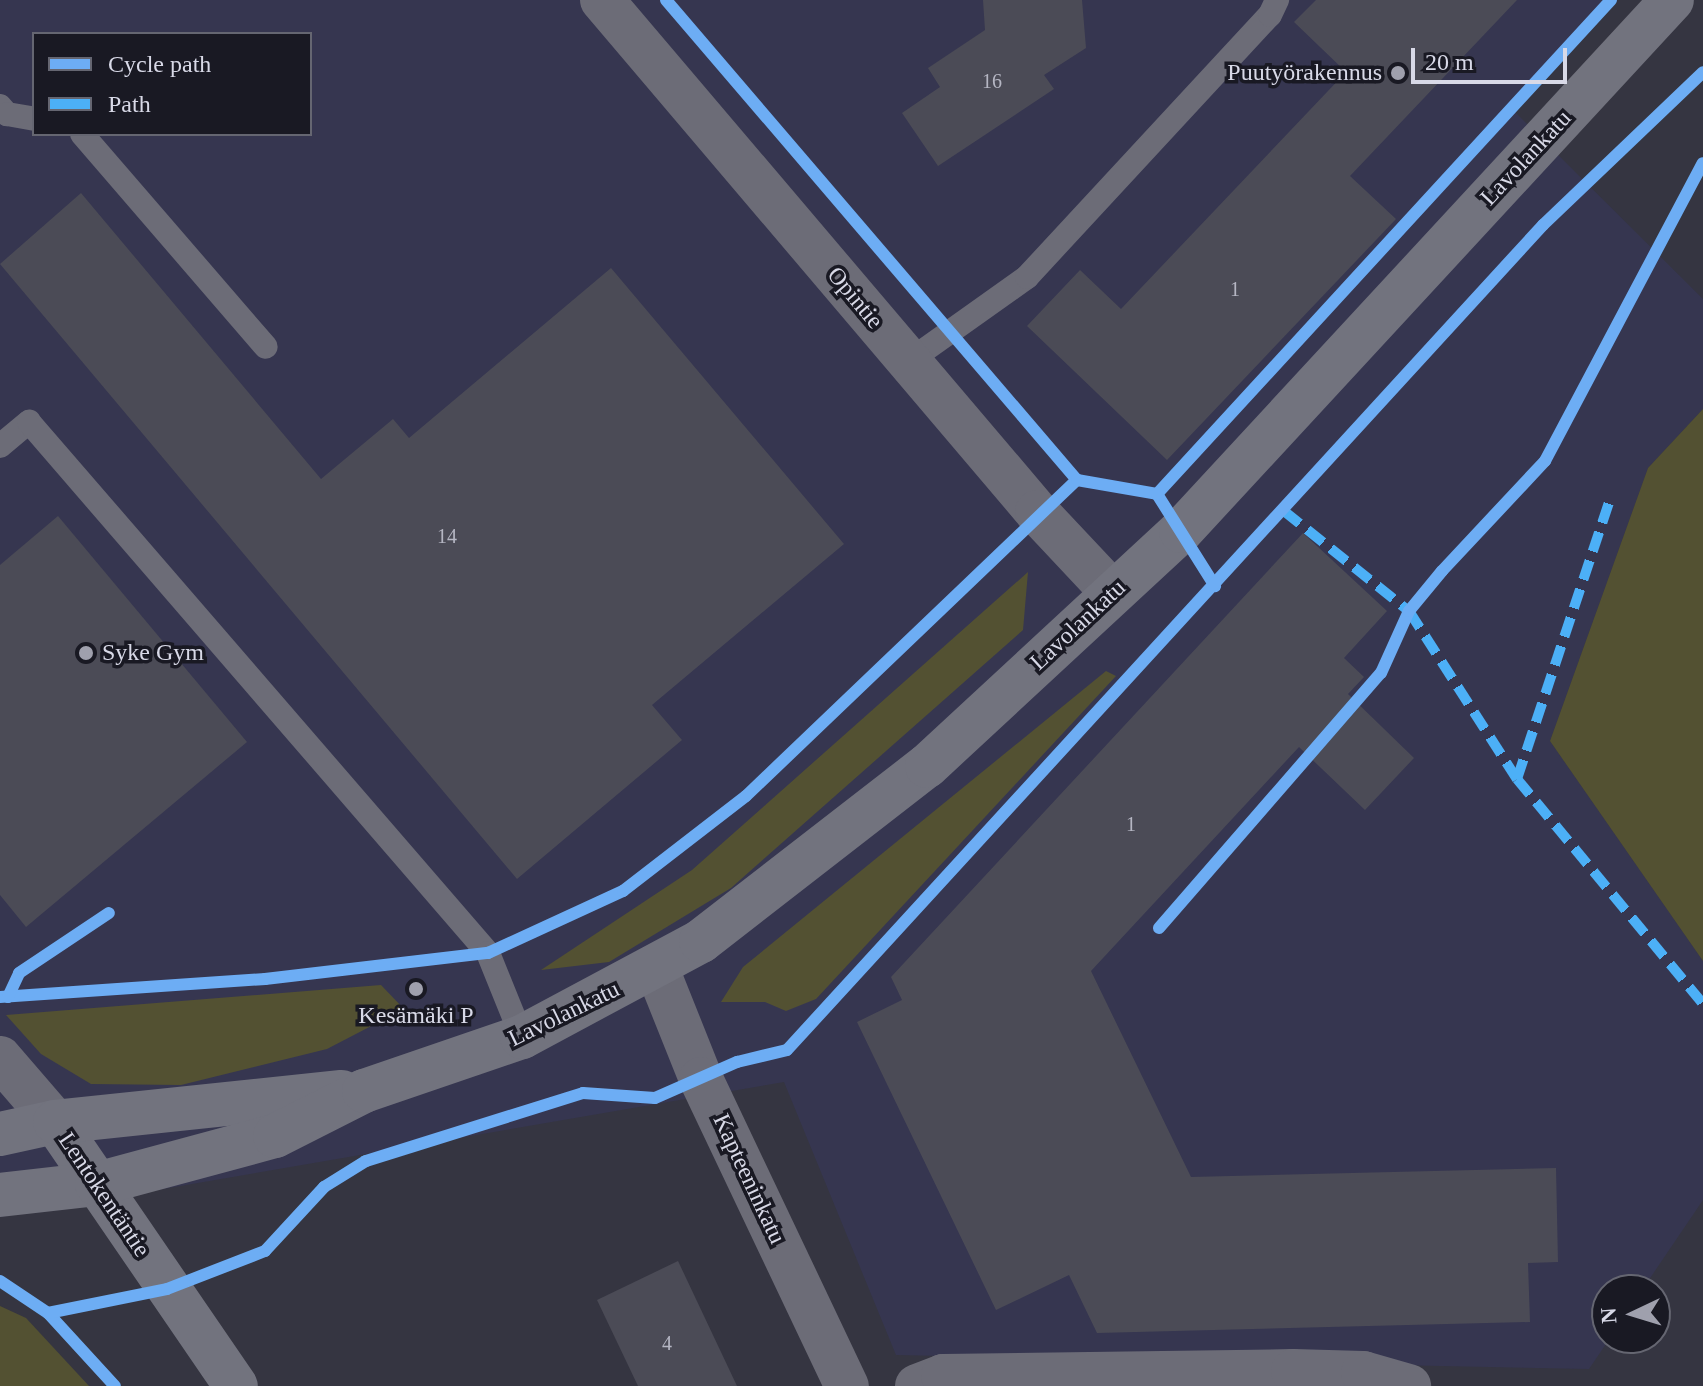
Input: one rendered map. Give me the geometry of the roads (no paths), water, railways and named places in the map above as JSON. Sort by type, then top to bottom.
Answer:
[{"type":"main road","name":"Lavolankatu","points":[[0,1195],[97,1184],[275,1136],[364,1091],[522,1037],[657,969],[701,941],[927,766],[1181,531],[1672,0]]},
{"type":"main road","name":"Lavolankatu","points":[[0,1134],[55,1122],[364,1091]]},
{"type":"main road","name":"Lentokentäntie","points":[[55,1122],[236,1386]]},
{"type":"street","name":"Opintie","points":[[602,0],[909,361],[1113,593]]},
{"type":"street","name":"Kapteeninkatu","points":[[657,969],[701,1079],[847,1386]]},
{"type":"street","points":[[0,1058],[55,1122]]},
{"type":"street","points":[[917,1386],[943,1376],[1278,1371],[1363,1373],[1409,1386]]},
{"type":"lane","points":[[909,361],[1027,277],[1270,15],[1277,0]]},
{"type":"lane","points":[[0,106],[7,114],[32,119]]},
{"type":"lane","points":[[84,136],[266,347]]},
{"type":"lane","points":[[0,446],[29,422],[488,953],[522,1037]]},
{"type":"place","name":"Puutyörakennus","points":[[1398,73]]},
{"type":"place","name":"Syke Gym","points":[[86,653]]},
{"type":"place","name":"Kesämäki P","points":[[416,989]]}]
